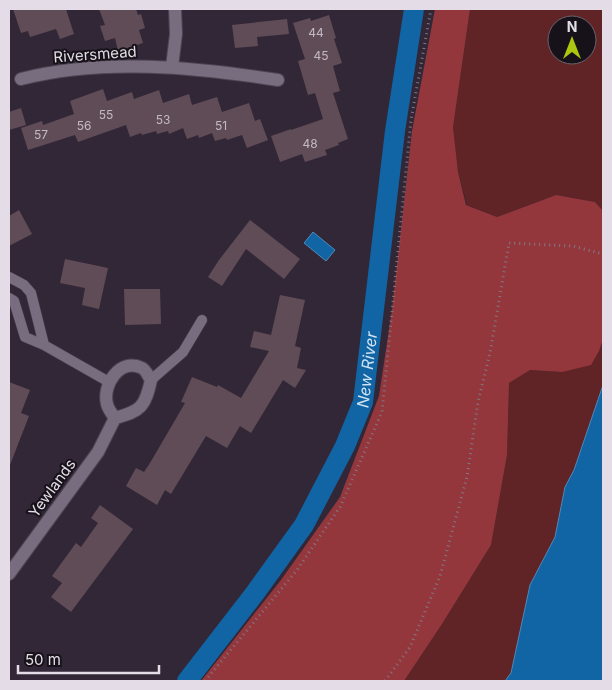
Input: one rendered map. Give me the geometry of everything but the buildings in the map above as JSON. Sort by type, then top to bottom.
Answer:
[{"type":"street","points":[[172,68],[176,34],[175,9]]},
{"type":"street","name":"Riversmead","points":[[20,79],[80,69],[120,67],[227,72],[278,80]]},
{"type":"street","points":[[132,364],[144,368],[151,380],[143,404],[132,413],[115,418],[107,405],[106,397],[108,382],[118,370],[132,364]]},
{"type":"street","name":"Yewlands","points":[[9,574],[98,452],[115,418]]},
{"type":"lane","points":[[9,277],[24,285],[32,293],[44,345]]},
{"type":"lane","points":[[9,298],[14,301],[25,338],[44,345],[108,382]]},
{"type":"lane","points":[[151,380],[183,352],[202,320]]},
{"type":"path","points":[[205,681],[297,570],[340,507],[382,412],[411,120],[431,9]]},
{"type":"path","points":[[385,681],[410,647],[440,576],[468,477],[478,402],[490,353],[509,243],[572,246],[603,254]]},
{"type":"shaded area","points":[[435,9],[470,9],[453,127],[458,172],[466,205],[497,217],[556,195],[595,202],[603,211],[603,339],[599,351],[591,365],[562,372],[530,370],[509,383],[507,455],[491,545],[404,681],[201,681],[281,580],[340,497],[379,396],[392,310],[412,131]]},
{"type":"shaded area","points":[[470,9],[603,9],[603,211],[595,202],[556,195],[497,217],[467,205],[458,172],[453,127]]},
{"type":"shaded area","points":[[603,339],[603,385],[574,470],[565,487],[555,537],[530,585],[511,673],[505,681],[404,681],[491,545],[507,455],[509,383],[530,370],[562,372],[599,351]]},
{"type":"water","points":[[313,232],[335,250],[326,261],[304,243]]},
{"type":"water","points":[[603,385],[603,681],[505,681],[511,673],[530,585],[555,537],[565,487],[574,470]]},
{"type":"waterway","name":"New River","points":[[187,681],[255,593],[304,525],[345,446],[363,402],[395,131],[414,9]]}]
